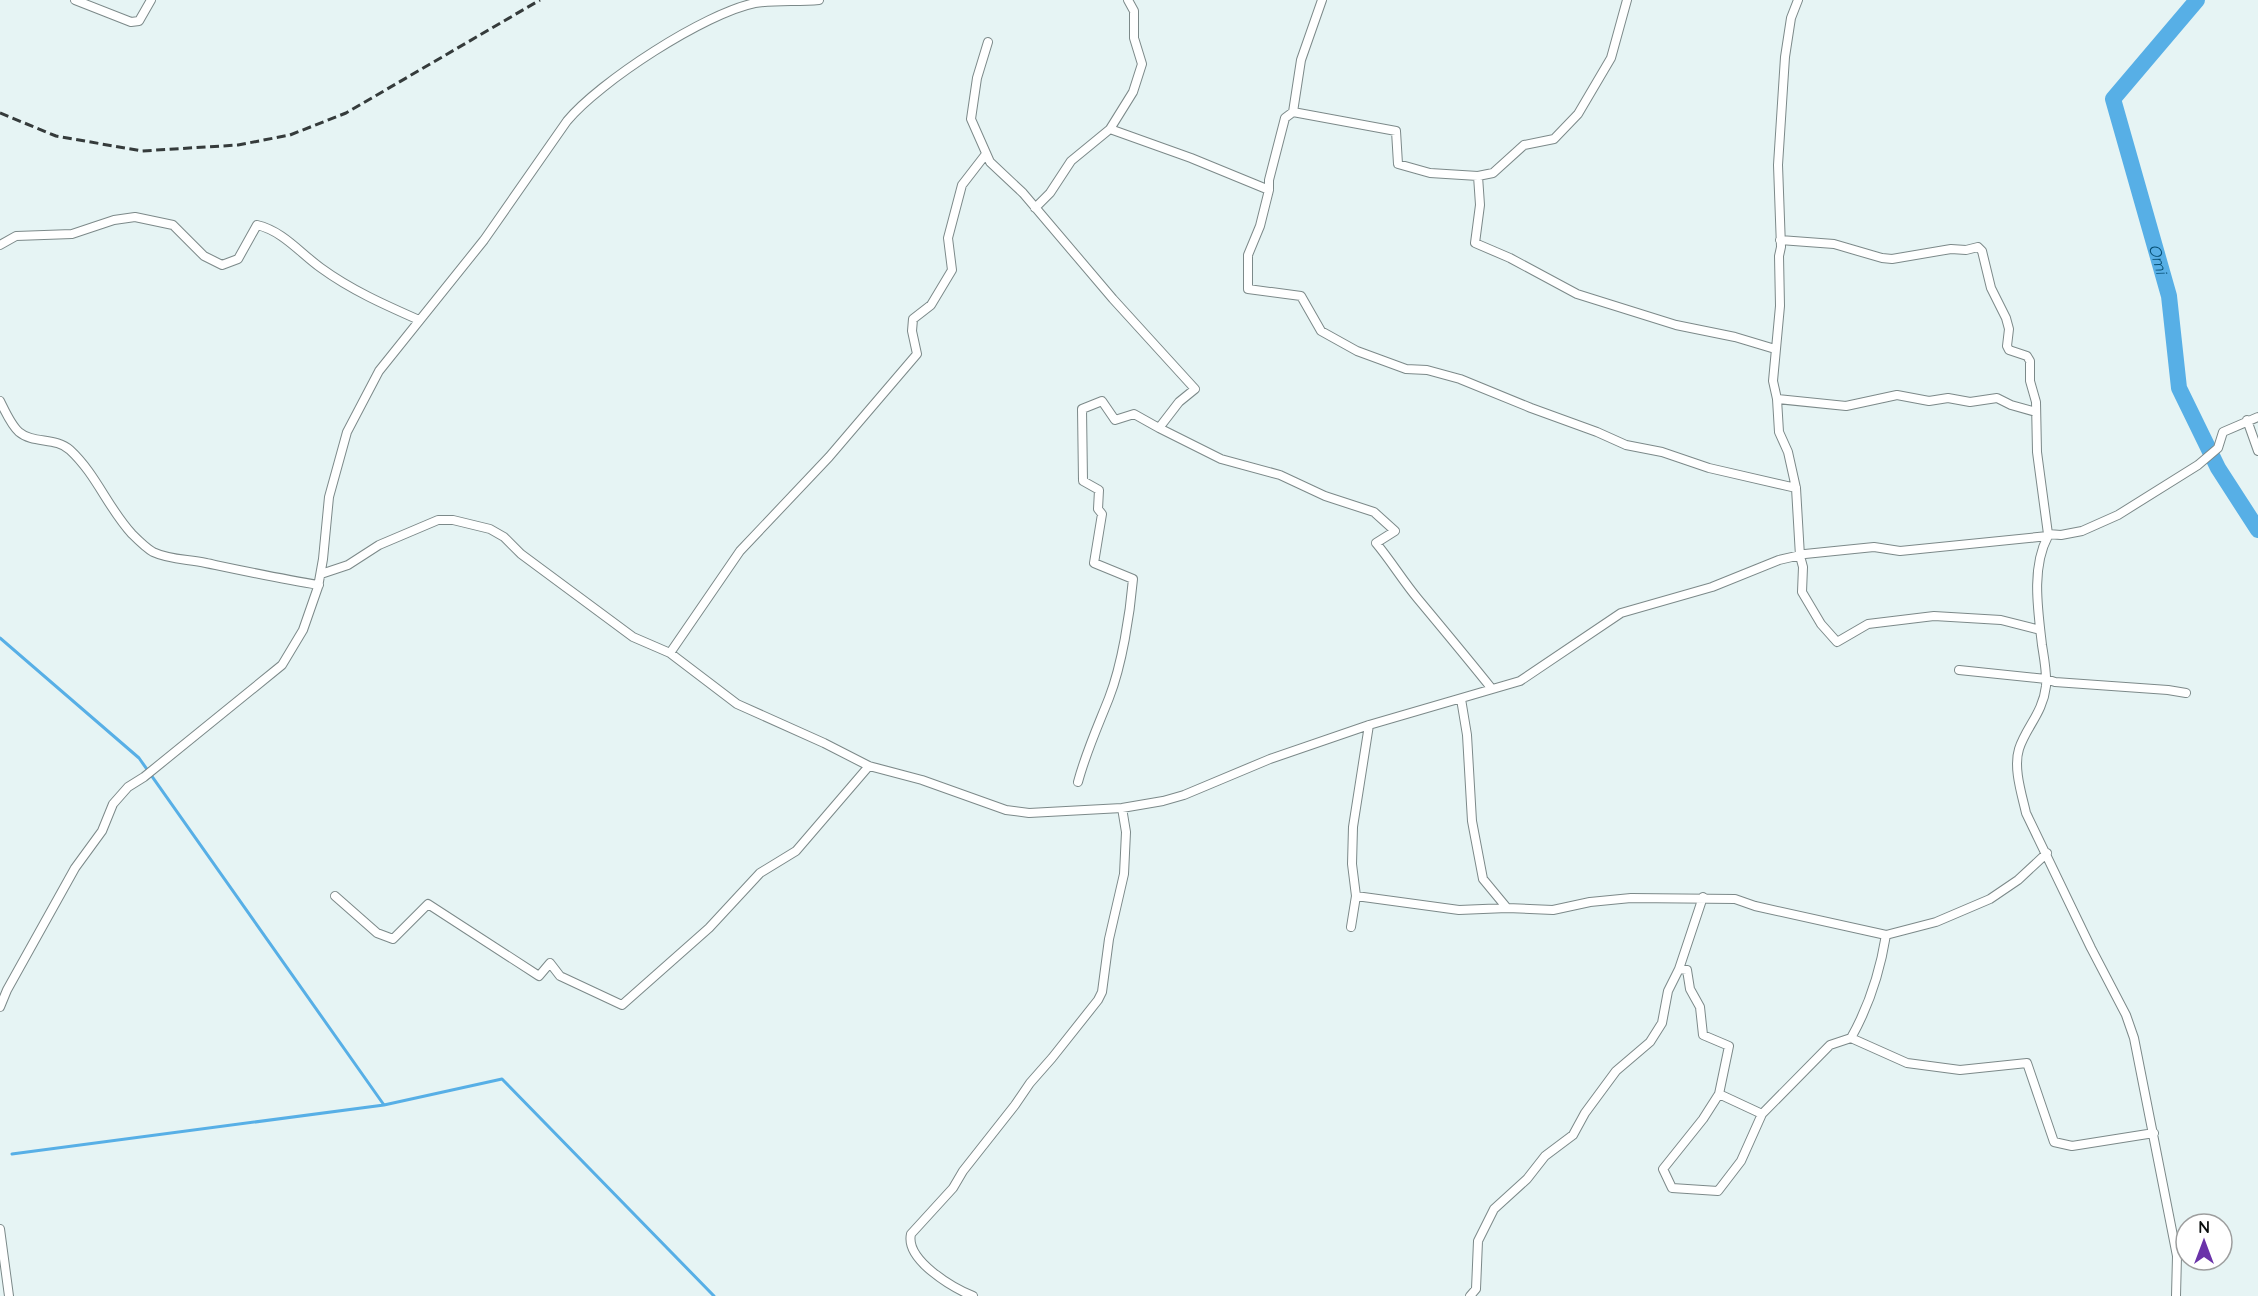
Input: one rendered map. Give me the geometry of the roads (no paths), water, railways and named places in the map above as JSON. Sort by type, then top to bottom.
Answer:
[{"type":"street","points":[[75,0],[131,22],[139,21],[151,0]]},
{"type":"street","points":[[0,1007],[7,990],[75,868],[102,831],[113,804],[128,787],[144,777],[282,666],[303,630],[319,585],[329,497],[347,432],[379,371],[484,240],[550,143],[585,102],[656,51],[706,22],[757,3],[819,0]]},
{"type":"street","points":[[1035,208],[1050,193],[1071,161],[1110,129],[1133,92],[1142,64],[1134,38],[1134,11],[1128,0]]},
{"type":"street","points":[[1322,0],[1301,60],[1293,112],[1285,118],[1260,226],[1248,255],[1248,289],[1301,296],[1321,331],[1358,351],[1406,369],[1426,370],[1460,379],[1626,445],[1662,452],[1709,468],[1796,488]]},
{"type":"street","points":[[1293,112],[1396,131],[1398,164],[1430,173],[1478,176],[1493,173],[1524,145],[1554,138],[1578,114],[1611,58],[1626,0]]},
{"type":"street","points":[[1798,0],[1791,18],[1785,57],[1778,165],[1781,247],[1779,256],[1780,306],[1773,390],[1777,399],[1779,432],[1788,452],[1796,488],[1800,556],[1803,567],[1802,592],[1821,624],[1837,642],[1868,624],[1934,616],[2001,620],[2040,630]]},
{"type":"street","points":[[988,42],[977,78],[971,118],[990,162],[1035,208],[1113,299],[1195,389],[1179,402],[1159,428]]},
{"type":"street","points":[[1110,129],[1191,158],[1269,190]]},
{"type":"street","points":[[670,653],[740,551],[829,457],[917,354],[912,331],[913,319],[931,305],[952,270],[948,238],[962,185],[986,154]]},
{"type":"street","points":[[1478,176],[1480,205],[1475,243],[1510,258],[1577,294],[1676,325],[1735,337],[1775,349]]},
{"type":"street","points":[[0,245],[16,236],[72,234],[114,220],[135,217],[173,225],[204,256],[222,265],[238,259],[256,225],[269,228],[279,234],[322,269],[373,299],[418,320]]},
{"type":"street","points":[[1780,240],[1834,243],[1892,259],[1978,247],[1982,251],[1991,288],[2006,318],[2009,329],[2007,346],[2009,350],[2027,356],[2030,361],[2030,381],[2036,412],[2037,452],[2048,535],[2040,551],[2037,572],[2040,630],[2046,679],[2040,709],[2019,748],[2022,795],[2026,813],[2126,1015],[2137,1048],[2177,1256],[2176,1296]]},
{"type":"street","points":[[1777,399],[1846,406],[1897,395],[1929,400],[1948,398],[1970,402],[1997,398],[2011,405],[2036,412]]},
{"type":"street","points":[[0,401],[19,433],[67,447],[78,457],[94,477],[114,513],[152,552],[177,560],[204,562],[319,585]]},
{"type":"street","points":[[1078,782],[1085,756],[1110,696],[1120,661],[1133,579],[1094,563],[1102,514],[1098,509],[1099,490],[1083,481],[1082,409],[1102,401],[1115,420],[1134,414],[1221,459],[1280,475],[1325,496],[1374,512],[1395,531],[1376,543],[1417,598],[1446,630],[1492,689]]},
{"type":"street","points":[[321,574],[337,569],[379,545],[438,520],[475,524],[504,537],[521,554],[633,637],[670,653],[737,704],[824,742],[869,766],[922,780],[1006,810],[1029,813],[1122,808],[1163,801],[1196,791],[1270,759],[1369,725],[1520,681],[1621,613],[1712,587],[1779,561],[1800,556],[1874,548],[1900,550],[2082,531],[2118,515],[2198,465],[2218,448],[2223,432],[2258,417]]},
{"type":"street","points":[[2247,420],[2258,451]]},
{"type":"street","points":[[323,559],[337,569]]},
{"type":"street","points":[[1959,670],[2046,679],[2055,682],[2186,693]]},
{"type":"street","points":[[1461,699],[1467,735],[1472,821],[1483,879],[1507,908]]},
{"type":"street","points":[[1352,927],[1356,897],[1352,864],[1353,827],[1369,725]]},
{"type":"street","points":[[334,896],[377,933],[393,939],[428,904],[539,976],[550,963],[560,976],[622,1005],[709,928],[760,873],[796,851],[869,766]]},
{"type":"street","points":[[973,1296],[928,1268],[912,1248],[911,1234],[953,1188],[963,1171],[1102,992],[1109,939],[1124,874],[1126,832],[1122,808]]},
{"type":"street","points":[[1356,897],[1459,910],[1507,908],[1553,910],[1590,902],[1630,898],[1735,899],[1755,906],[1886,935],[1936,922],[1990,899],[2018,880],[2047,853]]},
{"type":"street","points":[[1470,1296],[1476,1289],[1478,1241],[1494,1209],[1527,1179],[1545,1156],[1573,1135],[1585,1113],[1616,1071],[1650,1042],[1662,1023],[1668,991],[1679,969],[1703,897]]},
{"type":"street","points":[[1851,1038],[1863,1016],[1880,966],[1886,935]]},
{"type":"street","points":[[1679,969],[1687,970],[1690,989],[1700,1008],[1703,1035],[1729,1046],[1719,1094],[1703,1119],[1663,1169],[1672,1188],[1718,1191],[1741,1161],[1762,1114],[1830,1045],[1851,1038],[1907,1063],[1960,1070],[2027,1063],[2054,1142],[2072,1146],[2154,1133]]},
{"type":"street","points":[[1719,1094],[1762,1114]]},
{"type":"street","points":[[0,1229],[9,1296]]},
{"type":"waterway","name":"Omi","points":[[2197,0],[2113,99],[2169,296],[2179,388],[2218,468],[2258,530]]},
{"type":"waterway","points":[[0,638],[139,758],[384,1105]]},
{"type":"waterway","points":[[12,1154],[384,1105],[502,1079],[714,1296]]},
{"type":"railway","points":[[0,113],[56,136],[142,151],[238,145],[290,135],[346,113],[540,0]]}]
